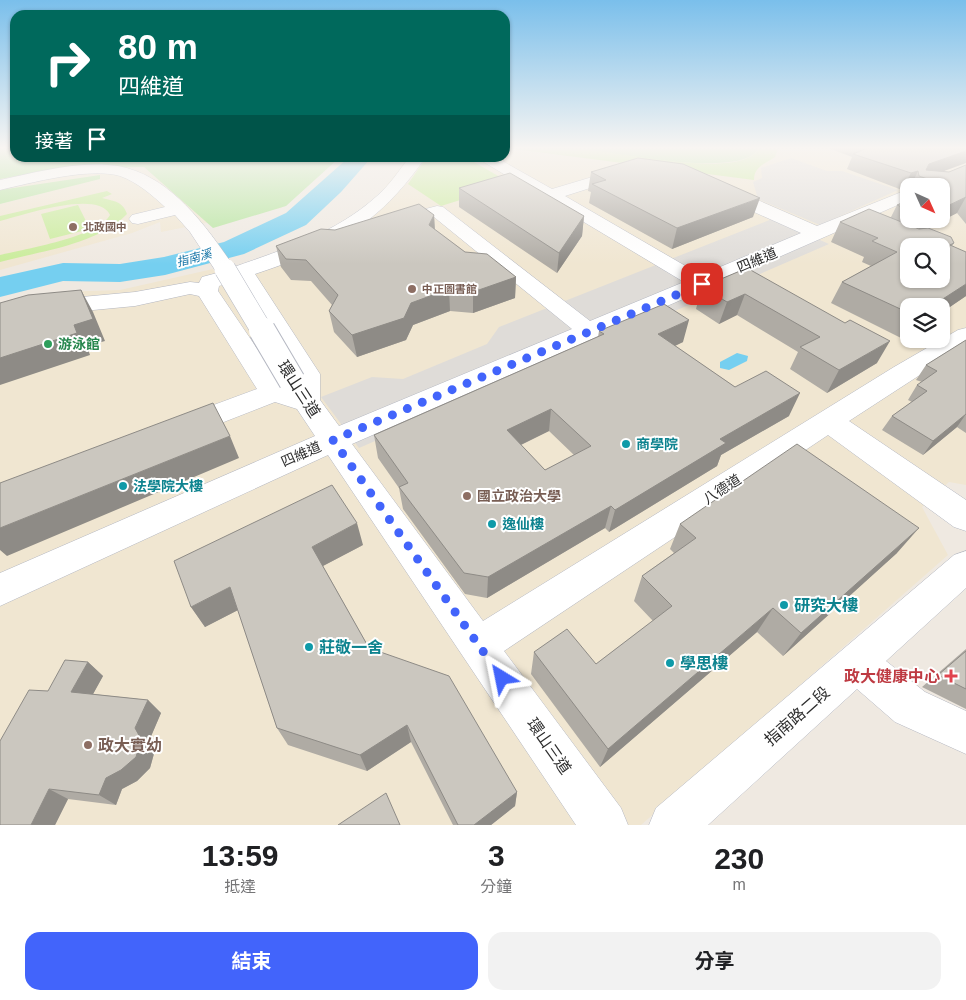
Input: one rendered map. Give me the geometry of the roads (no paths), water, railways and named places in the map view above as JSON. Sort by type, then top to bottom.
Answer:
[{"type":"street","points":[[148,186],[197,228],[222,278],[307,374],[291,392],[156,437]]},
{"type":"street","points":[[0,319],[39,308],[135,299],[190,288],[222,278],[323,241],[345,230],[384,199],[394,186]]},
{"type":"street","points":[[538,186],[702,284]]},
{"type":"street","points":[[551,194],[576,186]]},
{"type":"street","points":[[710,186],[818,234]]},
{"type":"street","name":"四維道","points":[[0,590],[333,440],[900,198]]},
{"type":"street","points":[[345,230],[365,232],[436,211],[470,240],[590,331]]},
{"type":"street","points":[[138,219],[181,213]]},
{"type":"street","points":[[855,218],[880,229]]},
{"type":"street","name":"環山三道","points":[[222,278],[291,392],[333,440],[604,825]]},
{"type":"street","name":"八德道","points":[[479,645],[828,421],[966,335]]},
{"type":"street","points":[[828,421],[966,518]]},
{"type":"street","name":"指南路二段","points":[[673,825],[966,566]]},
{"type":"street","points":[[856,663],[910,707],[966,733]]},
{"type":"water","points":[[737,353],[748,356],[747,361],[729,370],[720,368],[720,362]]},
{"type":"waterway","name":"指南溪","points":[[0,287],[63,272],[120,273],[165,266],[234,248],[296,219],[332,186]]},
{"type":"place","name":"北政國中","points":[[73,227]]},
{"type":"place","name":"中正圖書館","points":[[412,289]]},
{"type":"place","name":"游泳館","points":[[48,344]]},
{"type":"place","name":"商學院","points":[[626,444]]},
{"type":"place","name":"法學院大樓","points":[[123,486]]},
{"type":"place","name":"國立政治大學","points":[[467,496]]},
{"type":"place","name":"逸仙樓","points":[[492,524]]},
{"type":"place","name":"研究大樓","points":[[784,605]]},
{"type":"place","name":"莊敬一舍","points":[[309,647]]},
{"type":"place","name":"學思樓","points":[[670,663]]},
{"type":"place","name":"政大健康中心","points":[[951,676]]},
{"type":"place","name":"政大實幼","points":[[88,745]]}]
